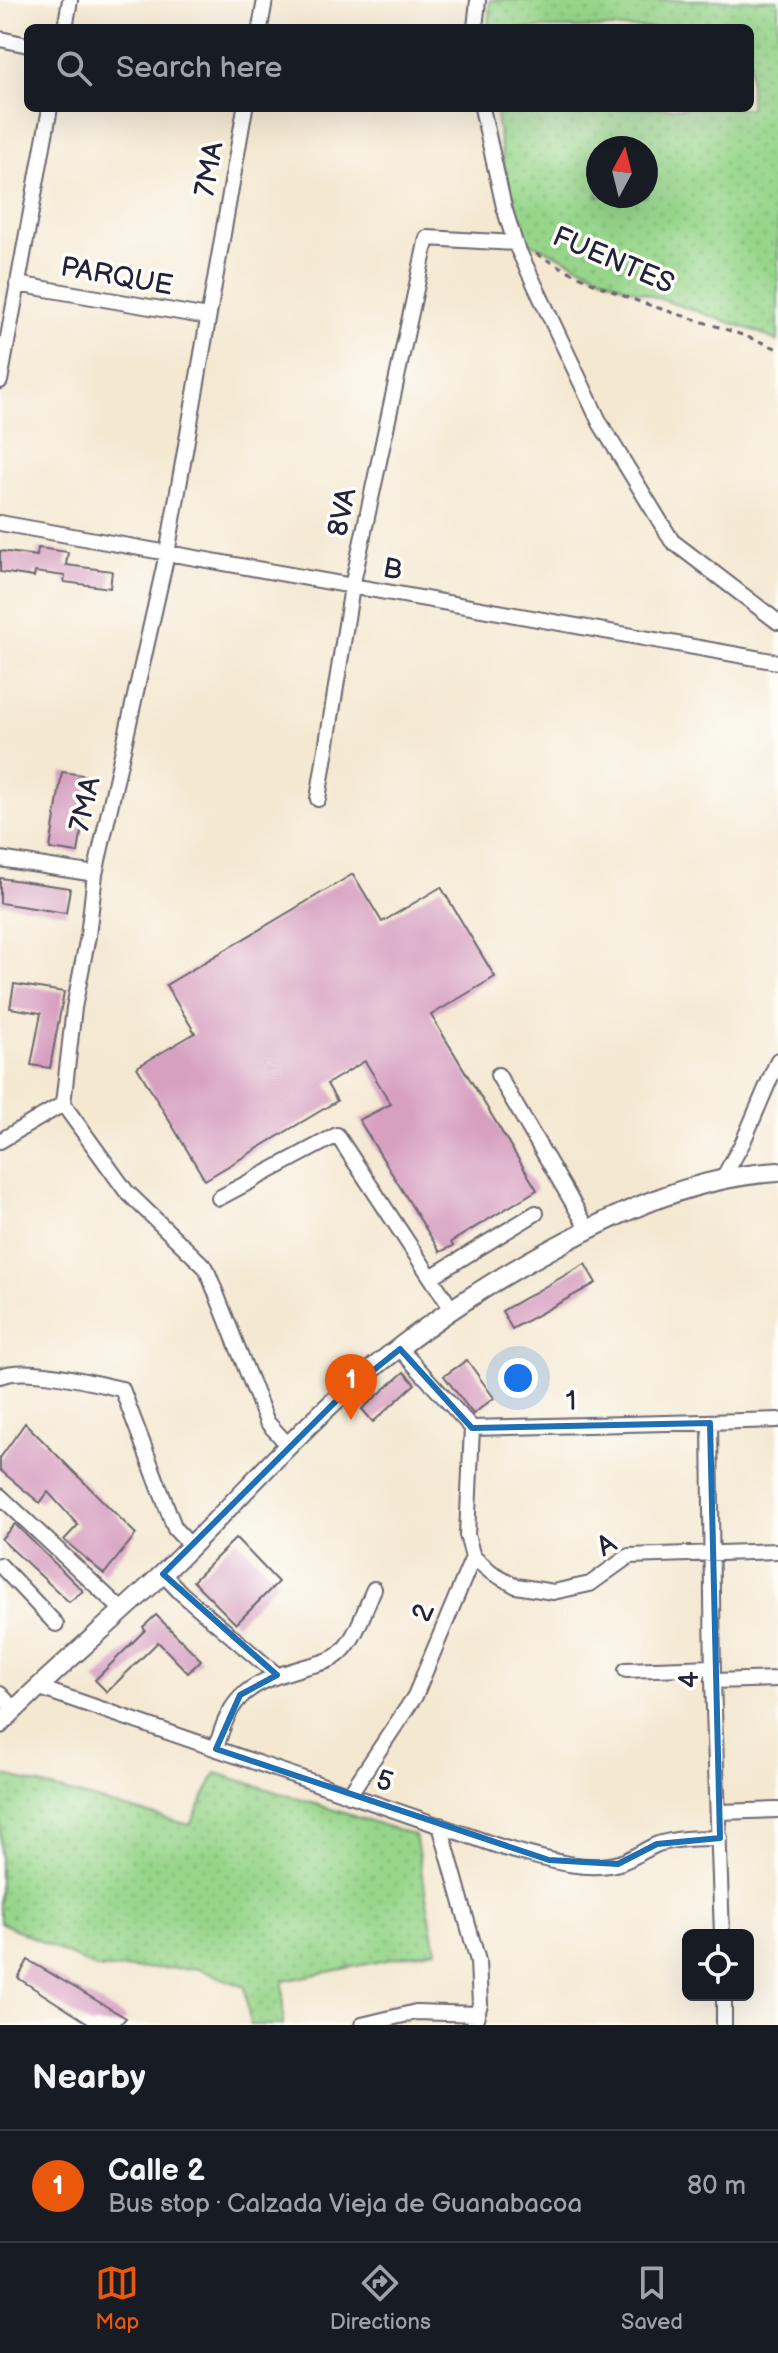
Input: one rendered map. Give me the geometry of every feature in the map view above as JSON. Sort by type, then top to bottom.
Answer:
[{"type":"main road","points":[[0,1724],[163,1574],[340,1397],[451,1308],[508,1272],[634,1207],[675,1191],[723,1178],[778,1172]]},
{"type":"street","points":[[66,24],[70,0]]},
{"type":"street","points":[[261,24],[265,0]]},
{"type":"street","points":[[475,24],[478,0]]},
{"type":"street","points":[[0,39],[24,44]]},
{"type":"street","points":[[0,381],[49,112]]},
{"type":"street","name":"7MA","points":[[63,1104],[95,874],[167,554],[244,112]]},
{"type":"street","points":[[483,112],[515,243],[600,423],[672,541],[778,622]]},
{"type":"street","name":"FUENTES","points":[[427,238],[515,243]]},
{"type":"street","name":"8VA","points":[[318,799],[352,587],[427,238]]},
{"type":"street","name":"PARQUE","points":[[17,284],[208,317]]},
{"type":"street","name":"B","points":[[0,523],[778,662]]},
{"type":"street","points":[[0,859],[95,874]]},
{"type":"street","points":[[723,1178],[743,1142],[778,1060]]},
{"type":"street","points":[[498,1075],[588,1229]]},
{"type":"street","points":[[0,1141],[63,1104],[126,1191],[206,1268],[267,1422],[289,1446]]},
{"type":"street","points":[[219,1198],[337,1135],[451,1308]]},
{"type":"street","points":[[431,1277],[536,1213]]},
{"type":"street","points":[[400,1349],[472,1428],[467,1535],[473,1557]]},
{"type":"street","points":[[0,1376],[9,1372],[60,1376],[122,1389],[175,1529],[191,1546]]},
{"type":"street","name":"1","points":[[472,1428],[778,1420]]},
{"type":"street","name":"4","points":[[710,1423],[713,1674],[722,1929]]},
{"type":"street","points":[[1,1497],[122,1610]]},
{"type":"street","name":"A","points":[[473,1557],[516,1586],[553,1592],[590,1584],[629,1556],[778,1551]]},
{"type":"street","name":"2","points":[[349,1795],[415,1696],[473,1557]]},
{"type":"street","points":[[0,1565],[56,1624]]},
{"type":"street","points":[[163,1574],[277,1675]]},
{"type":"street","points":[[216,1749],[229,1710],[240,1695],[277,1675],[337,1656],[346,1647],[374,1589]]},
{"type":"street","points":[[626,1670],[778,1679]]},
{"type":"street","name":"5","points":[[40,1688],[534,1856],[589,1865],[618,1864],[657,1844],[720,1838]]},
{"type":"street","points":[[0,1694],[14,1709]]},
{"type":"street","points":[[720,1812],[778,1810]]},
{"type":"street","points":[[362,2025],[416,2012],[476,2019],[480,2004],[478,1961],[440,1825]]},
{"type":"street","points":[[724,2001],[724,2025]]},
{"type":"path","name":"FUENTES","points":[[515,243],[582,279],[778,349]]},
{"type":"highlighted area","points":[[400,1349],[472,1428],[710,1423],[720,1838],[657,1844],[618,1864],[549,1860],[216,1749],[240,1695],[277,1675],[163,1574],[340,1397]]},
{"type":"green space","points":[[490,0],[778,0],[778,342],[758,332],[625,287],[521,238],[496,112],[754,112],[754,24],[488,24]]},
{"type":"green space","points":[[216,1773],[415,1835],[436,1950],[283,1981],[283,2025],[250,2025],[245,1987],[196,1968],[98,1969],[0,1922],[0,1774],[190,1825]]},
{"type":"building","points":[[38,548],[68,552],[66,565],[112,571],[110,588],[64,582],[65,576],[35,572],[34,577],[0,572],[0,551],[37,556]]},
{"type":"building","points":[[62,772],[90,776],[78,853],[50,849]]},
{"type":"building","points":[[353,874],[382,922],[441,887],[495,977],[431,1015],[537,1190],[451,1242],[453,1246],[440,1252],[359,1120],[391,1104],[365,1061],[327,1084],[337,1101],[205,1180],[137,1067],[195,1033],[166,985]]},
{"type":"building","points":[[0,878],[70,888],[66,913],[0,903]]},
{"type":"building","points":[[14,984],[64,992],[50,1068],[31,1065],[41,1013],[10,1008]]},
{"type":"building","points":[[585,1264],[596,1283],[512,1329],[502,1311]]},
{"type":"building","points":[[467,1360],[494,1398],[473,1414],[444,1376]]},
{"type":"building","points":[[404,1372],[415,1384],[373,1422],[362,1409]]},
{"type":"building","points":[[25,1423],[136,1534],[104,1574],[64,1540],[78,1525],[48,1492],[40,1503],[0,1470],[0,1458]]},
{"type":"building","points":[[15,1524],[83,1591],[69,1602],[1,1539]]},
{"type":"building","points":[[236,1538],[278,1582],[236,1624],[193,1581]]},
{"type":"building","points":[[156,1615],[201,1660],[188,1673],[158,1642],[107,1692],[95,1680]]},
{"type":"building","points":[[28,1960],[126,2018],[120,2025],[91,2025],[18,1978]]},
{"type":"place","name":"Calle 2","points":[[351,1420]]}]
